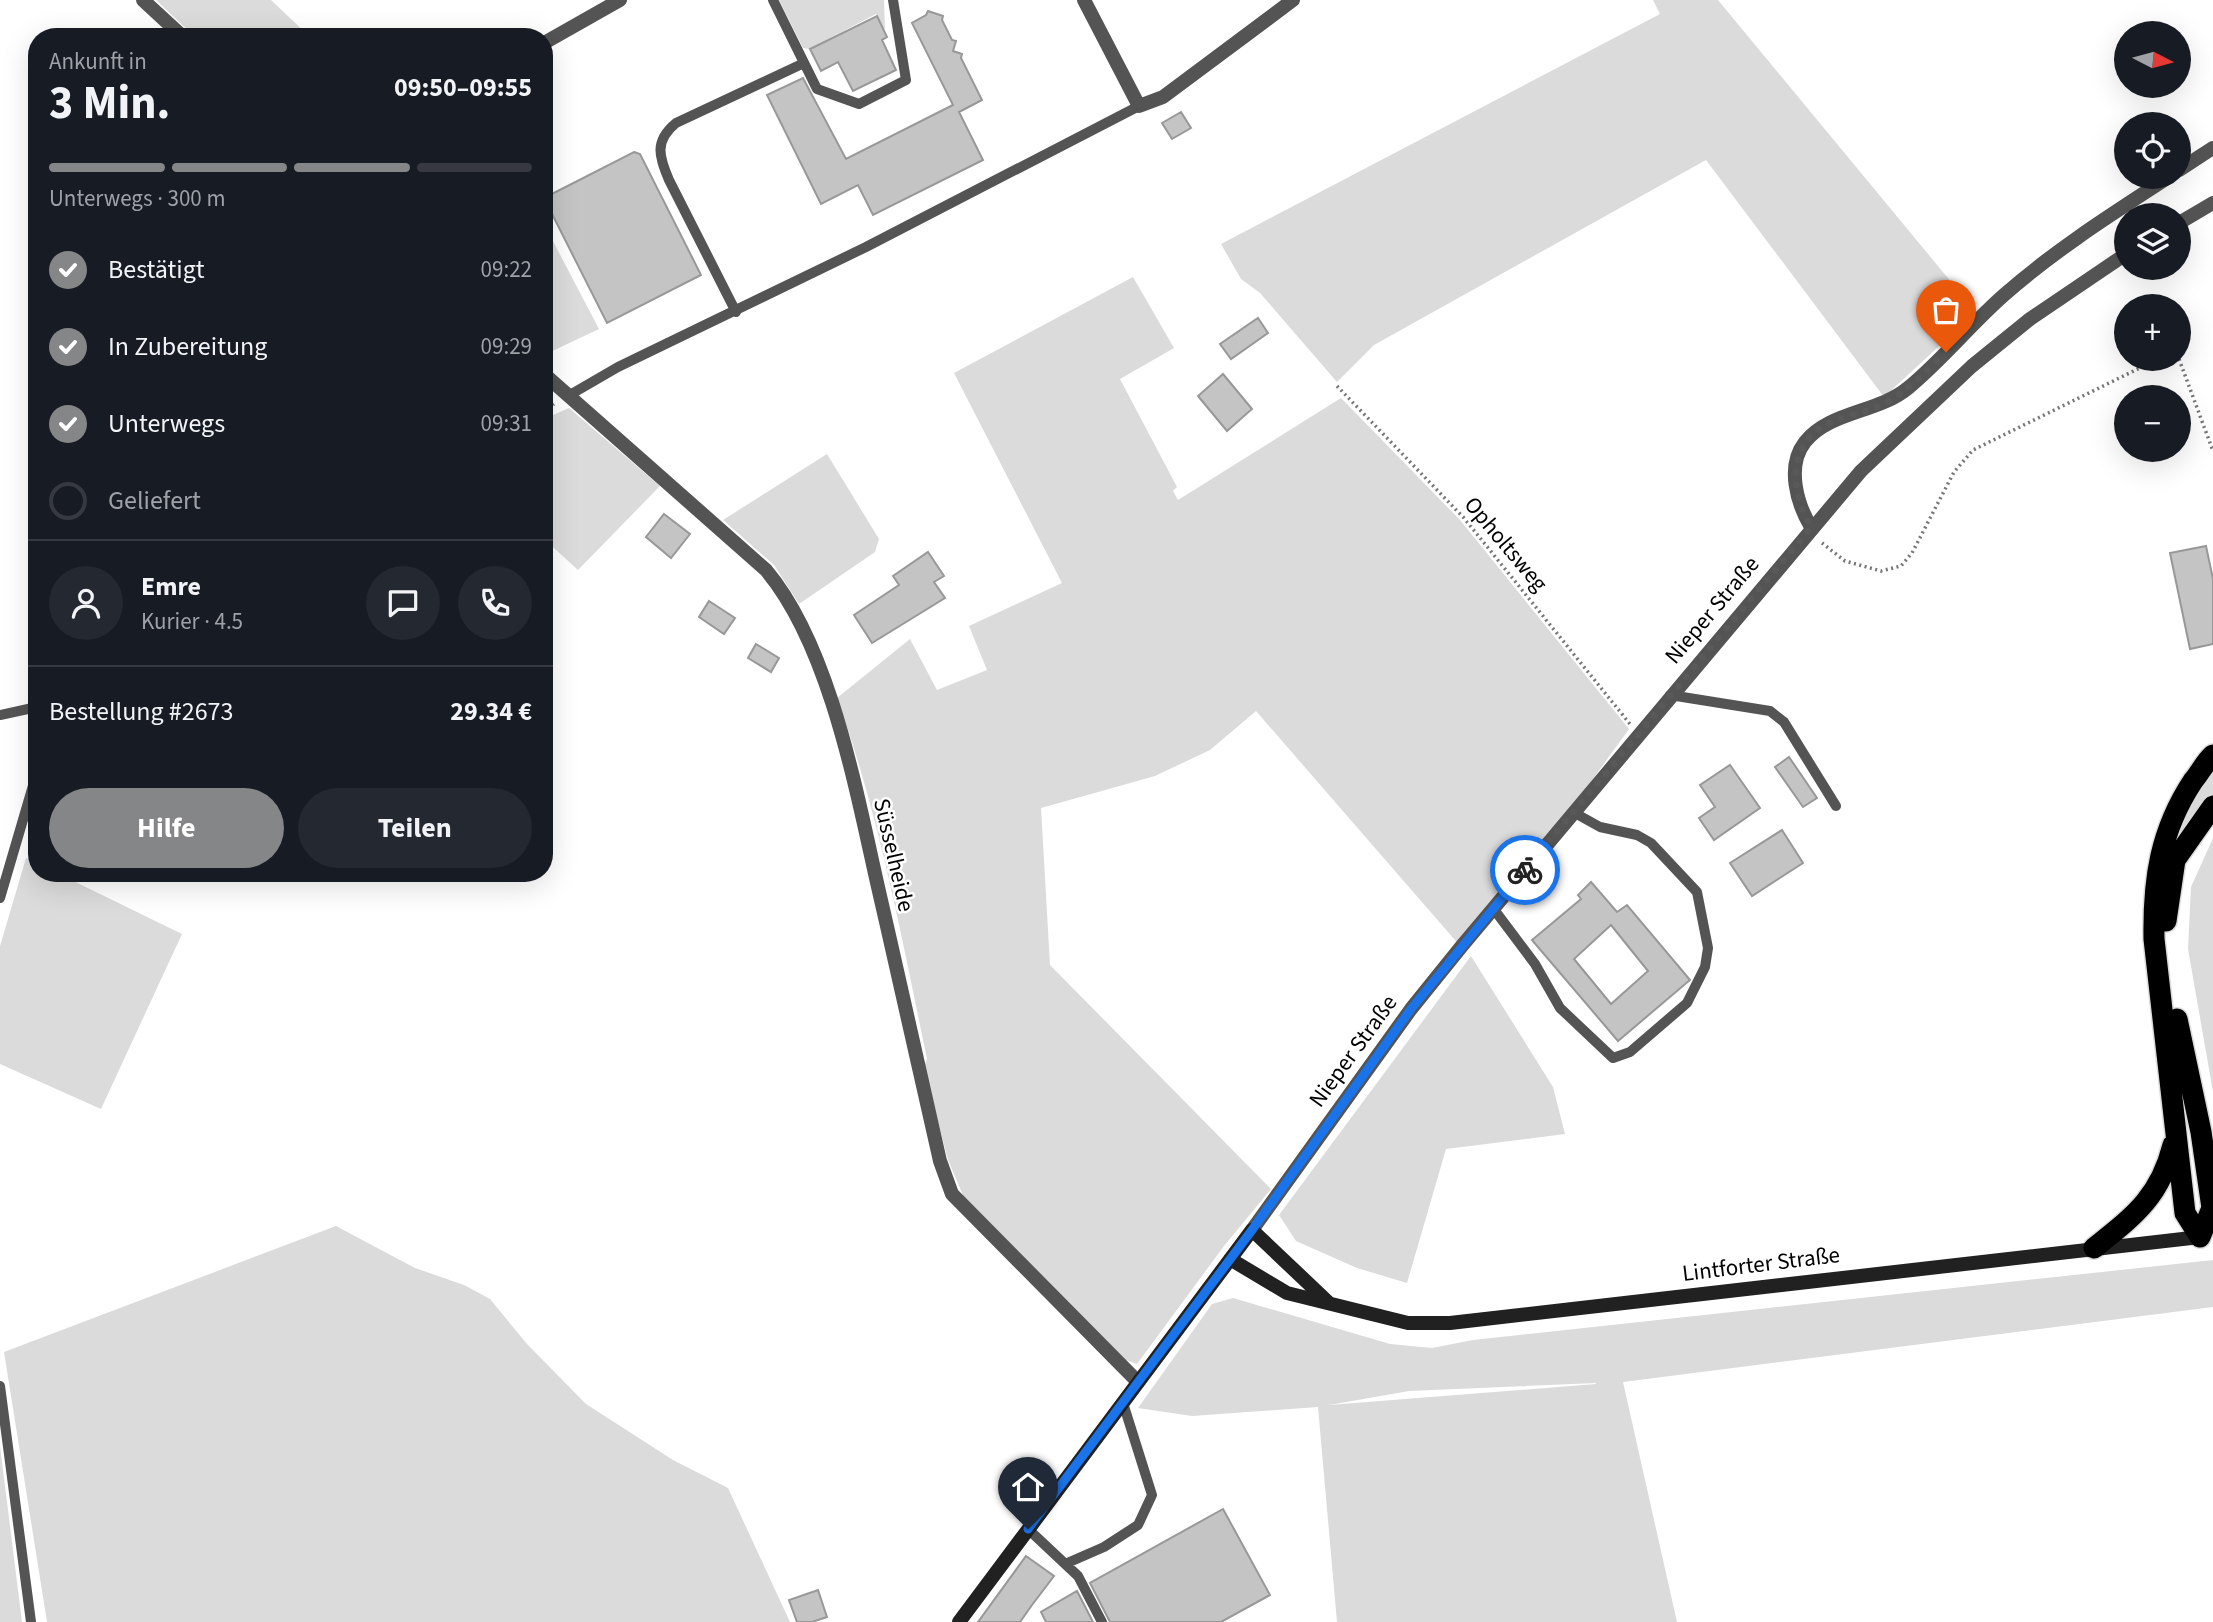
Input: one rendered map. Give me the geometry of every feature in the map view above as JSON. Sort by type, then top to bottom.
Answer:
[{"type":"highway","points":[[2200,1237],[2185,1213],[2154,939],[2153,893],[2160,848],[2178,805],[2213,755]]},
{"type":"highway","points":[[2200,1237],[2212,1208],[2207,1139],[2173,1000],[2165,939],[2168,897],[2175,860],[2213,806]]},
{"type":"highway","points":[[2094,1248],[2144,1208],[2166,1172],[2176,1129]]},
{"type":"main road","name":"Nieper Straße","points":[[959,1622],[1252,1230]]},
{"type":"main road","name":"Lintforter Straße","points":[[1252,1230],[1330,1304]]},
{"type":"main road","name":"Lintforter Straße","points":[[1230,1259],[1287,1293],[1408,1323],[1450,1323],[2200,1237]]},
{"type":"street","points":[[143,0],[173,28]]},
{"type":"street","points":[[553,38],[620,0]]},
{"type":"street","points":[[1084,0],[1139,106],[1163,97],[1293,0]]},
{"type":"street","points":[[2191,162],[2213,148]]},
{"type":"street","points":[[1811,527],[1796,496],[1795,470],[1804,443],[1823,426],[1881,405],[1907,389],[2004,295],[2075,239],[2151,189]]},
{"type":"street","points":[[2191,216],[2213,203]]},
{"type":"street","name":"Nieper Straße","points":[[1252,1230],[1411,1009],[1811,527],[1889,442],[1972,366],[2030,319],[2114,262]]},
{"type":"street","name":"Süsselheide","points":[[553,382],[766,570],[786,594],[807,640],[846,748],[940,1161],[952,1194],[1138,1382]]},
{"type":"lane","points":[[773,0],[817,89],[859,104],[906,80],[893,0]]},
{"type":"lane","points":[[736,312],[669,180],[660,159],[660,144],[663,134],[676,124],[804,63]]},
{"type":"lane","points":[[568,396],[618,367],[736,312],[1139,106]]},
{"type":"lane","points":[[1670,695],[1770,711],[1784,722],[1836,806]]},
{"type":"lane","points":[[0,715],[28,709]]},
{"type":"lane","points":[[0,898],[28,803]]},
{"type":"lane","points":[[1493,908],[1535,964],[1560,1008],[1613,1058],[1630,1052],[1687,1003],[1706,967],[1708,948],[1697,892],[1651,844],[1637,835],[1600,827],[1573,812]]},
{"type":"lane","points":[[0,1386],[31,1622]]},
{"type":"lane","points":[[1066,1564],[1104,1547],[1138,1525],[1152,1495],[1123,1403]]},
{"type":"lane","points":[[1028,1529],[1078,1576],[1102,1622]]},
{"type":"path","points":[[1811,527],[1824,547],[1845,561],[1881,571],[1901,566],[1912,553],[1954,472],[1972,450],[2133,371]]},
{"type":"path","points":[[2183,371],[2213,451]]},
{"type":"path","name":"Opholtsweg","points":[[1336,386],[1464,519],[1638,734]]},
{"type":"shaded area","points":[[156,0],[271,0],[301,28],[186,28]]},
{"type":"shaded area","points":[[779,0],[884,0],[885,30],[876,14],[809,49],[803,48]]},
{"type":"shaded area","points":[[1653,0],[1718,0],[1976,312],[1884,397],[1706,160],[1374,345],[1337,382],[1260,293],[1241,279],[1221,244],[1660,14]]},
{"type":"shaded area","points":[[553,241],[599,329],[553,351]]},
{"type":"shaded area","points":[[1133,277],[1174,348],[1120,379],[1177,487],[1173,491],[1178,500],[1341,398],[1460,520],[1629,729],[1538,855],[1461,947],[1256,711],[1210,750],[1155,776],[1041,808],[1050,965],[1271,1189],[1224,1246],[1137,1364],[1126,1360],[965,1200],[948,1160],[924,1067],[927,1059],[899,923],[865,786],[837,698],[910,639],[937,690],[987,670],[969,626],[1062,583],[954,373]]},
{"type":"shaded area","points":[[569,408],[660,486],[578,570],[553,547],[553,415]]},
{"type":"shaded area","points":[[827,454],[879,539],[875,552],[799,604],[774,565],[723,520]]},
{"type":"shaded area","points":[[2213,769],[2213,795],[2168,849],[2185,807]]},
{"type":"shaded area","points":[[2213,838],[2213,1092],[2188,949],[2191,887]]},
{"type":"shaded area","points":[[26,858],[28,882],[75,882],[182,934],[101,1109],[0,1064],[0,946]]},
{"type":"shaded area","points":[[1471,956],[1553,1087],[1565,1134],[1446,1149],[1407,1283],[1357,1268],[1296,1241],[1279,1215]]},
{"type":"shaded area","points":[[336,1226],[415,1268],[464,1285],[490,1299],[527,1344],[586,1404],[673,1460],[728,1488],[790,1622],[47,1622],[4,1352]]},
{"type":"shaded area","points":[[2213,1260],[2213,1307],[1623,1382],[1677,1622],[1337,1622],[1318,1407],[1192,1416],[1138,1408],[1212,1304],[1233,1298],[1390,1344],[1432,1348],[1473,1340]],"holes":[[[1596,1384],[1329,1405],[1409,1391]]]},
{"type":"shaded area","points":[[0,1446],[22,1622],[0,1622]]},
{"type":"building","points":[[928,11],[943,16],[942,20],[952,40],[956,41],[953,51],[962,54],[961,58],[982,100],[959,112],[983,160],[873,215],[858,185],[821,204],[767,95],[803,78],[846,159],[953,105],[912,23]]},
{"type":"building","points":[[877,16],[887,37],[882,40],[896,70],[853,91],[838,62],[821,71],[810,49]]},
{"type":"building","points":[[1181,112],[1191,128],[1172,139],[1162,123]]},
{"type":"building","points":[[634,152],[640,154],[701,275],[607,323],[553,216],[553,193]]},
{"type":"building","points":[[1258,318],[1268,333],[1231,359],[1220,344]]},
{"type":"building","points":[[1223,374],[1252,409],[1227,431],[1198,396]]},
{"type":"building","points":[[664,514],[690,534],[671,558],[646,537]]},
{"type":"building","points":[[2206,546],[2213,579],[2213,644],[2190,649],[2170,553]]},
{"type":"building","points":[[928,552],[944,576],[934,582],[945,598],[872,643],[854,615],[899,585],[893,576]]},
{"type":"building","points":[[709,601],[735,618],[724,634],[699,617]]},
{"type":"building","points":[[756,644],[779,658],[771,672],[748,658]]},
{"type":"building","points":[[1789,757],[1817,798],[1803,807],[1775,767]]},
{"type":"building","points":[[1730,765],[1760,808],[1714,840],[1699,818],[1715,807],[1700,785]]},
{"type":"building","points":[[1782,830],[1803,863],[1752,896],[1730,863]]},
{"type":"building","points":[[1591,882],[1617,912],[1627,905],[1690,980],[1618,1041],[1532,940],[1581,899],[1578,895]],"holes":[[[1611,925],[1648,971],[1611,1004],[1574,959]]]},
{"type":"building","points":[[1223,1509],[1270,1595],[1221,1622],[1110,1622],[1090,1583]]},
{"type":"building","points":[[1026,1556],[1054,1576],[1020,1622],[978,1622]]},
{"type":"building","points":[[818,1590],[827,1617],[812,1622],[797,1622],[789,1600]]},
{"type":"building","points":[[1077,1591],[1093,1622],[1046,1622],[1041,1612]]},
{"type":"way so far","points":[[1525,870],[1811,527],[1796,496],[1795,470],[1804,443],[1823,426],[1881,405],[1907,389],[1946,352]]},
{"type":"route","points":[[1028,1529],[1252,1230],[1411,1009],[1525,870]]}]
